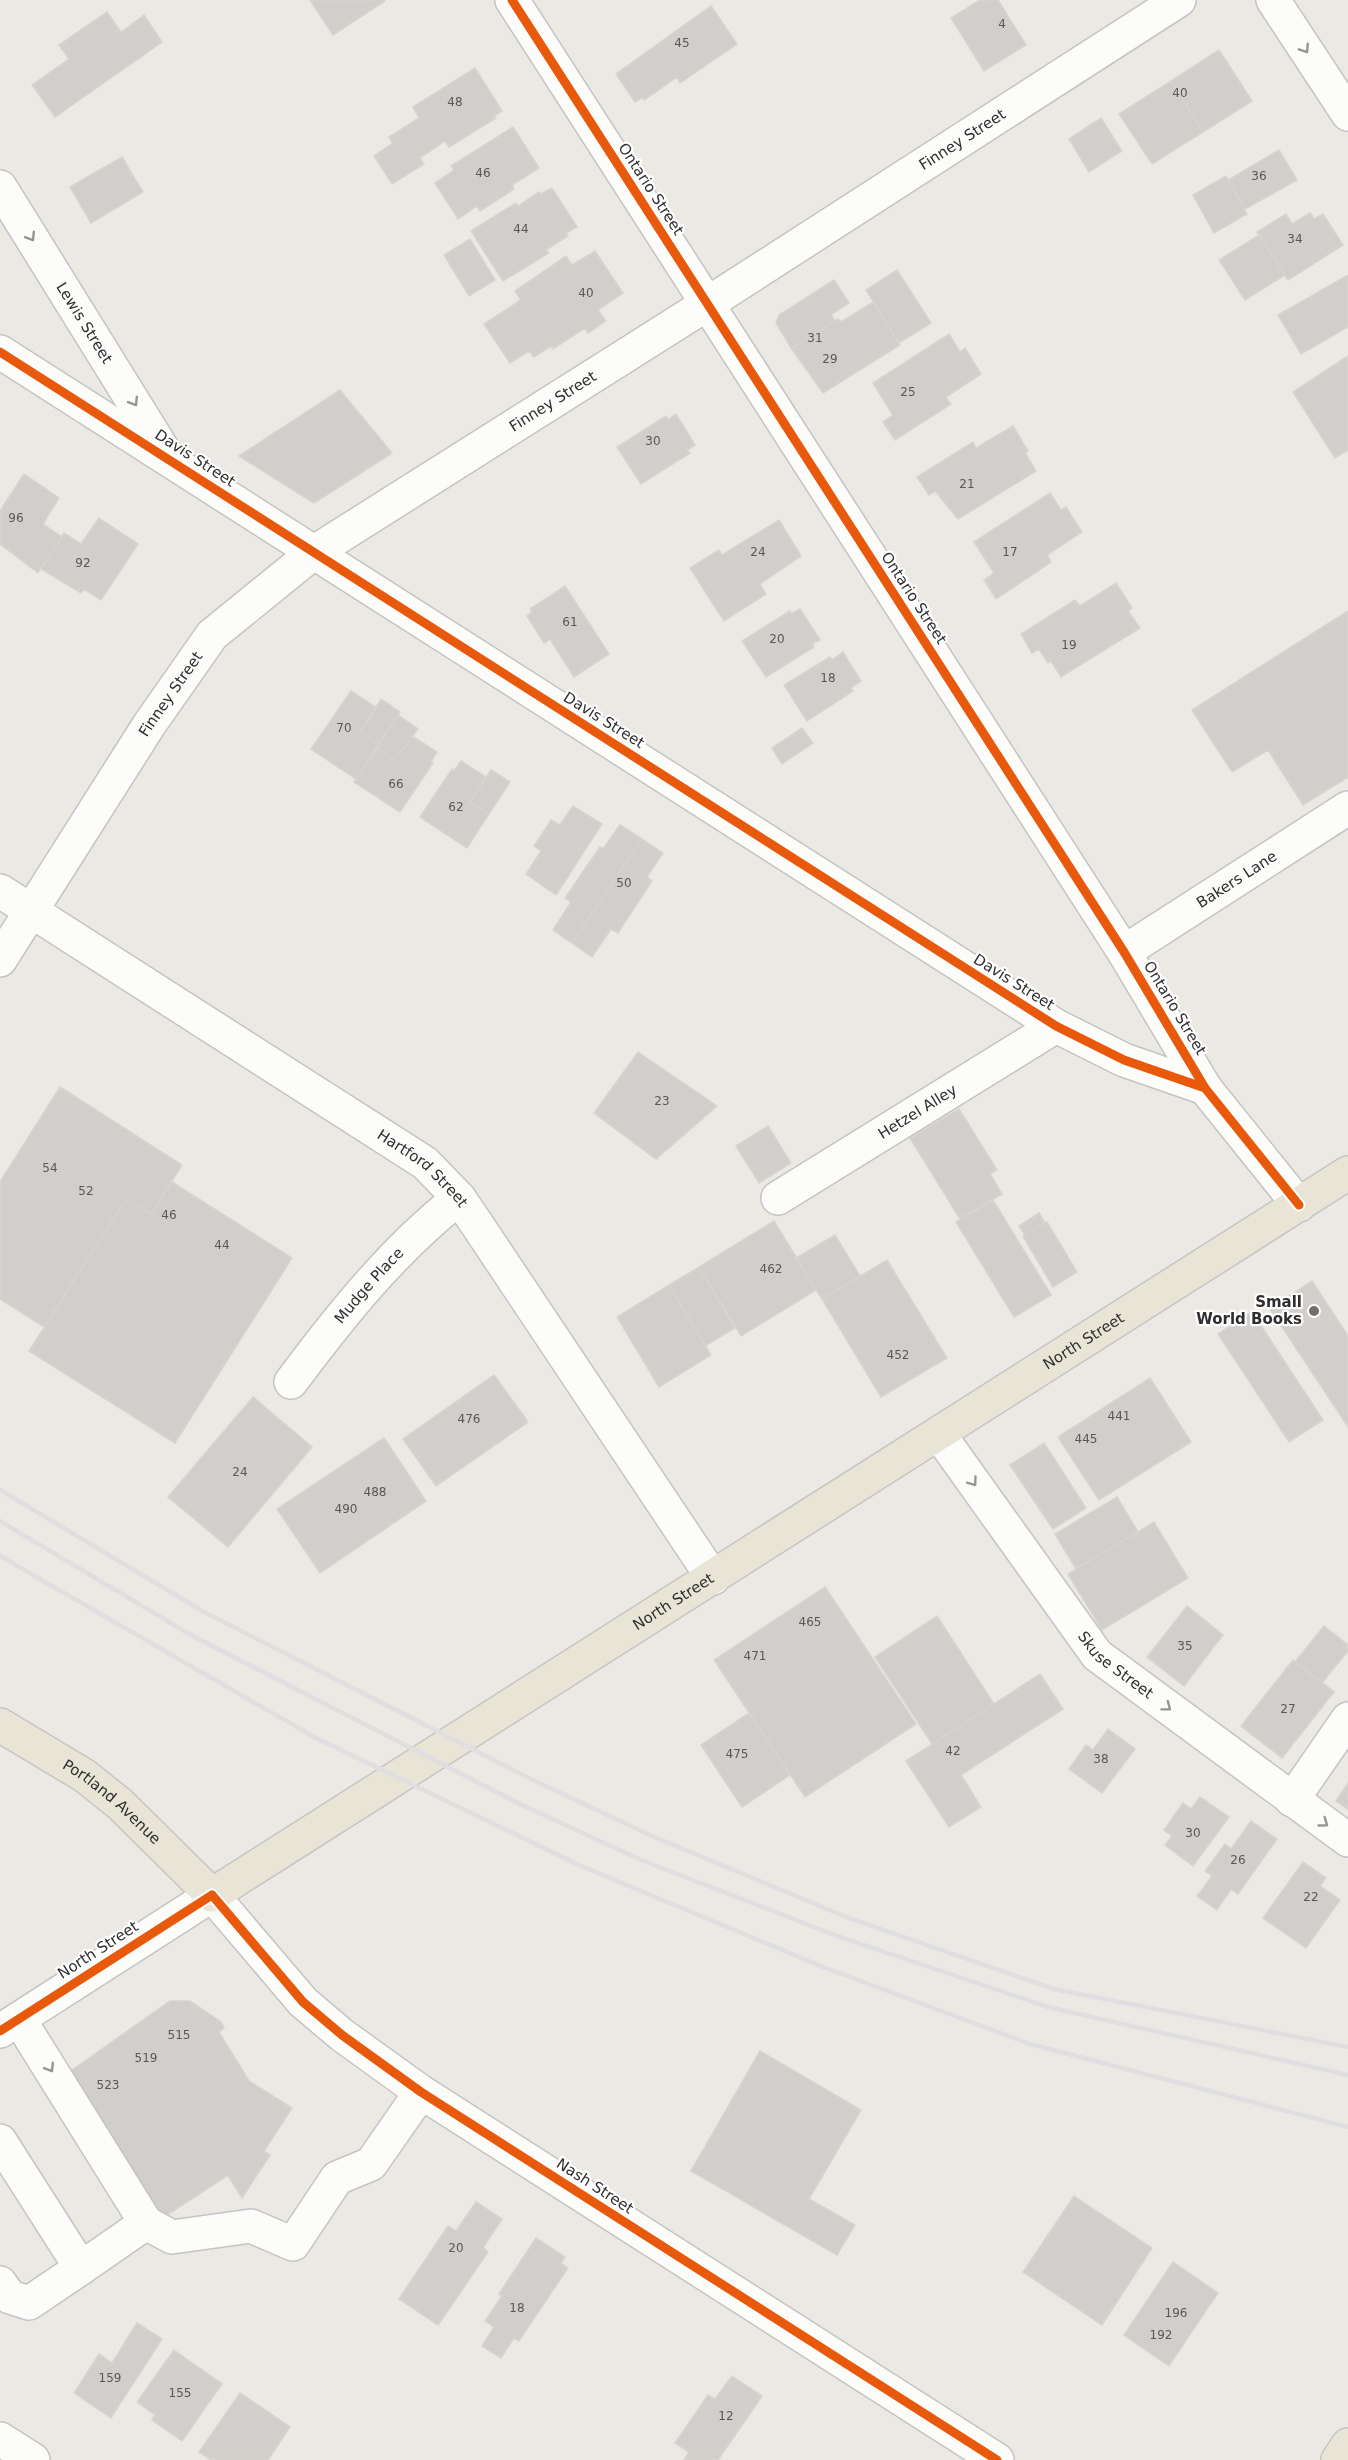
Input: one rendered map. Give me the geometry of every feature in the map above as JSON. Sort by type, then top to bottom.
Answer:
[{"type":"main road","name":"North Street","points":[[212,1895],[1348,1173]]},
{"type":"main road","name":"Portland Avenue","points":[[0,1725],[85,1776],[120,1803],[212,1895]]},
{"type":"main road","points":[[1338,2460],[1348,2445]]},
{"type":"street","name":"Ontario Street","points":[[512,0],[1124,952],[1205,1088],[1299,1205]]},
{"type":"street","name":"Finney Street","points":[[0,960],[149,725],[213,635],[313,553],[707,304],[1179,0]]},
{"type":"street","points":[[1273,0],[1348,114]]},
{"type":"street","name":"Lewis Street","points":[[0,187],[169,459]]},
{"type":"street","name":"Davis Street","points":[[0,352],[1056,1026],[1124,1060],[1205,1088]]},
{"type":"street","name":"Bakers Lane","points":[[1124,952],[1348,808]]},
{"type":"street","name":"Hartford Street","points":[[0,891],[425,1163],[459,1198],[713,1578]]},
{"type":"street","name":"Hetzel Alley","points":[[778,1198],[1056,1026]]},
{"type":"street","name":"Mudge Place","points":[[291,1382],[344,1311],[421,1228],[459,1198]]},
{"type":"street","name":"Skuse Street","points":[[939,1434],[1097,1655],[1348,1840]]},
{"type":"street","points":[[1292,1800],[1348,1719]]},
{"type":"street","name":"North Street","points":[[9,2025],[212,1895]]},
{"type":"street","name":"Nash Street","points":[[212,1895],[303,2001],[342,2035],[421,2092],[997,2460]]},
{"type":"street","points":[[9,2025],[146,2223],[172,2237],[251,2226],[293,2244],[337,2178],[371,2164],[421,2092]]},
{"type":"street","points":[[0,2141],[81,2268]]},
{"type":"street","points":[[0,2283],[10,2297],[29,2303],[146,2223]]},
{"type":"street","points":[[0,2439],[33,2460]]},
{"type":"building","points":[[310,0],[384,0],[385,1],[333,35]]},
{"type":"building","points":[[980,0],[998,0],[1026,45],[984,71],[951,18]]},
{"type":"building","points":[[711,6],[737,44],[680,83],[677,77],[644,100],[643,97],[635,102],[616,74]]},
{"type":"building","points":[[107,12],[121,32],[144,15],[162,42],[55,117],[32,85],[69,59],[59,45]]},
{"type":"building","points":[[1219,50],[1252,101],[1203,132],[1171,81]]},
{"type":"building","points":[[475,68],[502,111],[494,116],[496,118],[449,147],[445,141],[420,158],[424,164],[392,184],[374,156],[393,143],[389,137],[419,118],[413,107]]},
{"type":"building","points":[[1171,81],[1203,132],[1152,164],[1119,114]]},
{"type":"building","points":[[1101,118],[1122,151],[1089,172],[1069,139]]},
{"type":"building","points":[[513,127],[539,168],[512,185],[514,189],[480,211],[477,206],[458,219],[435,183],[454,170],[451,166]]},
{"type":"building","points":[[1279,150],[1297,180],[1245,209],[1228,180]]},
{"type":"building","points":[[122,157],[143,192],[91,223],[70,187]]},
{"type":"building","points":[[1226,176],[1247,214],[1214,233],[1193,195]]},
{"type":"building","points":[[552,188],[577,227],[566,233],[568,236],[546,250],[549,253],[503,281],[471,231],[516,203],[518,206],[539,192],[541,194]]},
{"type":"building","points":[[1310,213],[1314,219],[1323,214],[1343,245],[1288,280],[1257,232],[1286,214],[1292,224]]},
{"type":"building","points":[[1259,235],[1285,275],[1245,300],[1219,260]]},
{"type":"building","points":[[470,239],[495,280],[469,296],[444,255]]},
{"type":"building","points":[[595,251],[623,293],[598,310],[606,321],[588,333],[585,328],[553,349],[551,346],[534,357],[529,351],[510,363],[484,324],[521,300],[515,291],[566,256],[572,265]]},
{"type":"building","points":[[897,270],[931,323],[899,343],[866,290]]},
{"type":"building","points":[[1348,275],[1348,327],[1301,354],[1278,315]]},
{"type":"building","points":[[834,280],[849,303],[831,315],[835,321],[791,348],[776,323],[779,315]]},
{"type":"building","points":[[873,302],[900,345],[823,393],[791,348],[838,319],[841,322]]},
{"type":"building","points":[[949,334],[960,352],[965,348],[981,374],[946,397],[951,404],[895,440],[883,422],[893,415],[873,383]]},
{"type":"building","points":[[1348,356],[1348,450],[1335,458],[1293,392]]},
{"type":"building","points":[[340,390],[392,453],[314,503],[239,456]]},
{"type":"building","points":[[676,414],[695,445],[687,450],[690,453],[641,484],[617,447],[666,416],[668,420]]},
{"type":"building","points":[[1013,426],[1028,451],[1025,453],[1036,471],[958,519],[935,491],[929,495],[917,477],[973,442],[976,448]]},
{"type":"building","points":[[24,474],[59,498],[43,524],[62,537],[38,573],[0,544],[0,511]]},
{"type":"building","points":[[1050,493],[1061,510],[1066,507],[1082,532],[1047,555],[1051,562],[996,599],[984,580],[994,573],[974,542]]},
{"type":"building","points":[[99,518],[138,544],[101,600],[84,589],[81,593],[41,569],[64,533],[81,544]]},
{"type":"building","points":[[779,520],[801,556],[760,584],[766,594],[724,621],[690,568],[719,550],[722,555]]},
{"type":"building","points":[[1116,583],[1132,608],[1128,611],[1140,628],[1061,677],[1051,661],[1048,663],[1039,649],[1032,653],[1021,634],[1075,600],[1080,606]]},
{"type":"building","points":[[565,586],[609,654],[574,677],[550,639],[544,643],[527,616],[532,612],[530,609]]},
{"type":"building","points":[[800,609],[820,640],[812,644],[814,647],[766,677],[742,641],[790,611],[791,614]]},
{"type":"building","points":[[1348,611],[1348,777],[1303,805],[1268,750],[1232,772],[1192,710]]},
{"type":"building","points":[[843,652],[861,681],[851,688],[853,691],[807,721],[784,685],[830,657],[832,660]]},
{"type":"building","points":[[351,691],[377,708],[360,732],[379,744],[356,779],[311,749]]},
{"type":"building","points":[[381,699],[400,712],[379,744],[360,732]]},
{"type":"building","points":[[398,715],[418,729],[395,760],[377,748]]},
{"type":"building","points":[[802,728],[813,743],[782,764],[772,748]]},
{"type":"building","points":[[412,736],[437,752],[431,762],[433,763],[400,812],[354,782],[377,748],[395,760]]},
{"type":"building","points":[[461,761],[486,777],[470,802],[489,814],[467,848],[420,817],[452,769],[454,771]]},
{"type":"building","points":[[491,770],[510,782],[489,814],[470,802]]},
{"type":"building","points":[[573,806],[602,824],[556,895],[526,874],[541,851],[534,846],[551,820],[560,825]]},
{"type":"building","points":[[620,825],[642,839],[572,943],[553,930],[571,902],[565,898],[600,847],[603,849]]},
{"type":"building","points":[[642,839],[663,853],[647,877],[652,881],[618,933],[611,929],[592,957],[572,943]]},
{"type":"building","points":[[638,1052],[717,1106],[656,1159],[594,1113]]},
{"type":"building","points":[[60,1087],[182,1165],[151,1214],[127,1198],[44,1327],[0,1299],[0,1182]]},
{"type":"building","points":[[959,1109],[997,1170],[990,1174],[1002,1194],[960,1219],[910,1138]]},
{"type":"building","points":[[768,1126],[791,1163],[759,1183],[736,1146]]},
{"type":"building","points":[[172,1182],[292,1258],[175,1443],[29,1351],[127,1198],[151,1214]]},
{"type":"building","points":[[993,1200],[1051,1295],[1014,1317],[956,1222]]},
{"type":"building","points":[[1039,1213],[1045,1223],[1025,1235],[1019,1226]]},
{"type":"building","points":[[774,1221],[816,1290],[741,1336],[699,1267]]},
{"type":"building","points":[[1047,1222],[1077,1272],[1053,1287],[1023,1236]]},
{"type":"building","points":[[835,1235],[860,1276],[822,1299],[796,1258]]},
{"type":"building","points":[[887,1260],[947,1358],[881,1397],[822,1299]]},
{"type":"building","points":[[699,1267],[735,1328],[705,1346],[669,1285]]},
{"type":"building","points":[[1312,1281],[1348,1336],[1348,1427],[1270,1309]]},
{"type":"building","points":[[669,1285],[711,1355],[659,1387],[617,1317]]},
{"type":"building","points":[[1252,1312],[1323,1420],[1289,1442],[1218,1334]]},
{"type":"building","points":[[494,1375],[528,1422],[436,1486],[403,1439]]},
{"type":"building","points":[[1150,1378],[1191,1442],[1099,1500],[1058,1437]]},
{"type":"building","points":[[253,1397],[312,1447],[228,1547],[168,1497]]},
{"type":"building","points":[[384,1438],[426,1501],[320,1573],[277,1509]]},
{"type":"building","points":[[1044,1443],[1086,1508],[1053,1529],[1010,1465]]},
{"type":"building","points":[[1117,1497],[1138,1532],[1076,1569],[1055,1534]]},
{"type":"building","points":[[1154,1522],[1188,1578],[1102,1630],[1068,1574]]},
{"type":"building","points":[[825,1587],[916,1724],[805,1797],[714,1660]]},
{"type":"building","points":[[1187,1606],[1223,1635],[1184,1686],[1147,1657]]},
{"type":"building","points":[[937,1616],[994,1704],[932,1744],[875,1657]]},
{"type":"building","points":[[1324,1626],[1348,1645],[1348,1651],[1322,1683],[1295,1662]]},
{"type":"building","points":[[1293,1660],[1334,1692],[1282,1758],[1241,1726]]},
{"type":"building","points":[[1040,1674],[1063,1709],[961,1775],[981,1807],[949,1827],[906,1761]]},
{"type":"building","points":[[749,1713],[790,1775],[742,1807],[701,1745]]},
{"type":"building","points":[[1108,1729],[1135,1749],[1102,1793],[1069,1769],[1086,1745],[1093,1750]]},
{"type":"building","points":[[1348,1783],[1348,1809],[1336,1801]]},
{"type":"building","points":[[1200,1797],[1229,1817],[1193,1866],[1165,1845],[1172,1836],[1164,1830],[1183,1803],[1191,1809]]},
{"type":"building","points":[[1251,1821],[1277,1839],[1238,1894],[1231,1889],[1217,1910],[1197,1896],[1212,1876],[1205,1871],[1225,1844],[1231,1849]]},
{"type":"building","points":[[1303,1862],[1326,1878],[1320,1886],[1340,1900],[1306,1948],[1263,1918]]},
{"type":"building","points":[[170,2001],[190,2001],[221,2022],[224,2028],[219,2032],[249,2081],[292,2108],[264,2151],[270,2155],[242,2198],[228,2175],[161,2219],[68,2073]]},
{"type":"building","points":[[760,2051],[861,2110],[809,2199],[855,2225],[837,2255],[691,2171]]},
{"type":"building","points":[[1074,2196],[1152,2248],[1102,2325],[1023,2272]]},
{"type":"building","points":[[476,2202],[502,2219],[483,2248],[488,2252],[438,2325],[399,2299],[448,2226],[456,2231]]},
{"type":"building","points":[[536,2238],[565,2257],[561,2263],[568,2268],[519,2341],[514,2338],[501,2358],[482,2346],[494,2327],[485,2321],[502,2296],[499,2294]]},
{"type":"building","points":[[1173,2262],[1218,2293],[1169,2366],[1124,2335]]},
{"type":"building","points":[[137,2323],[162,2339],[111,2418],[74,2393],[99,2354],[112,2363]]},
{"type":"building","points":[[174,2350],[222,2384],[182,2441],[152,2420],[155,2415],[137,2402]]},
{"type":"building","points":[[732,2376],[762,2396],[718,2460],[684,2460],[689,2452],[675,2443],[708,2395],[715,2399]]},
{"type":"building","points":[[240,2393],[290,2427],[268,2460],[211,2460],[199,2452]]},
{"type":"railway","points":[[0,1490],[204,1612],[531,1779],[652,1836],[846,1917],[1054,1989],[1348,2047]]},
{"type":"railway","points":[[0,1521],[189,1634],[520,1804],[641,1860],[837,1936],[1048,2007],[1348,2075]]},
{"type":"railway","points":[[0,1556],[314,1737],[581,1866],[823,1967],[1030,2044],[1348,2127]]},
{"type":"cycle path","points":[[512,0],[1124,952],[1205,1088],[1299,1205]]},
{"type":"cycle path","points":[[0,352],[1056,1026],[1124,1060],[1205,1088]]},
{"type":"cycle path","points":[[0,2031],[212,1895],[303,2002],[342,2035],[421,2092],[997,2460]]},
{"type":"place","name":"Small World Books","points":[[1314,1311]]}]
